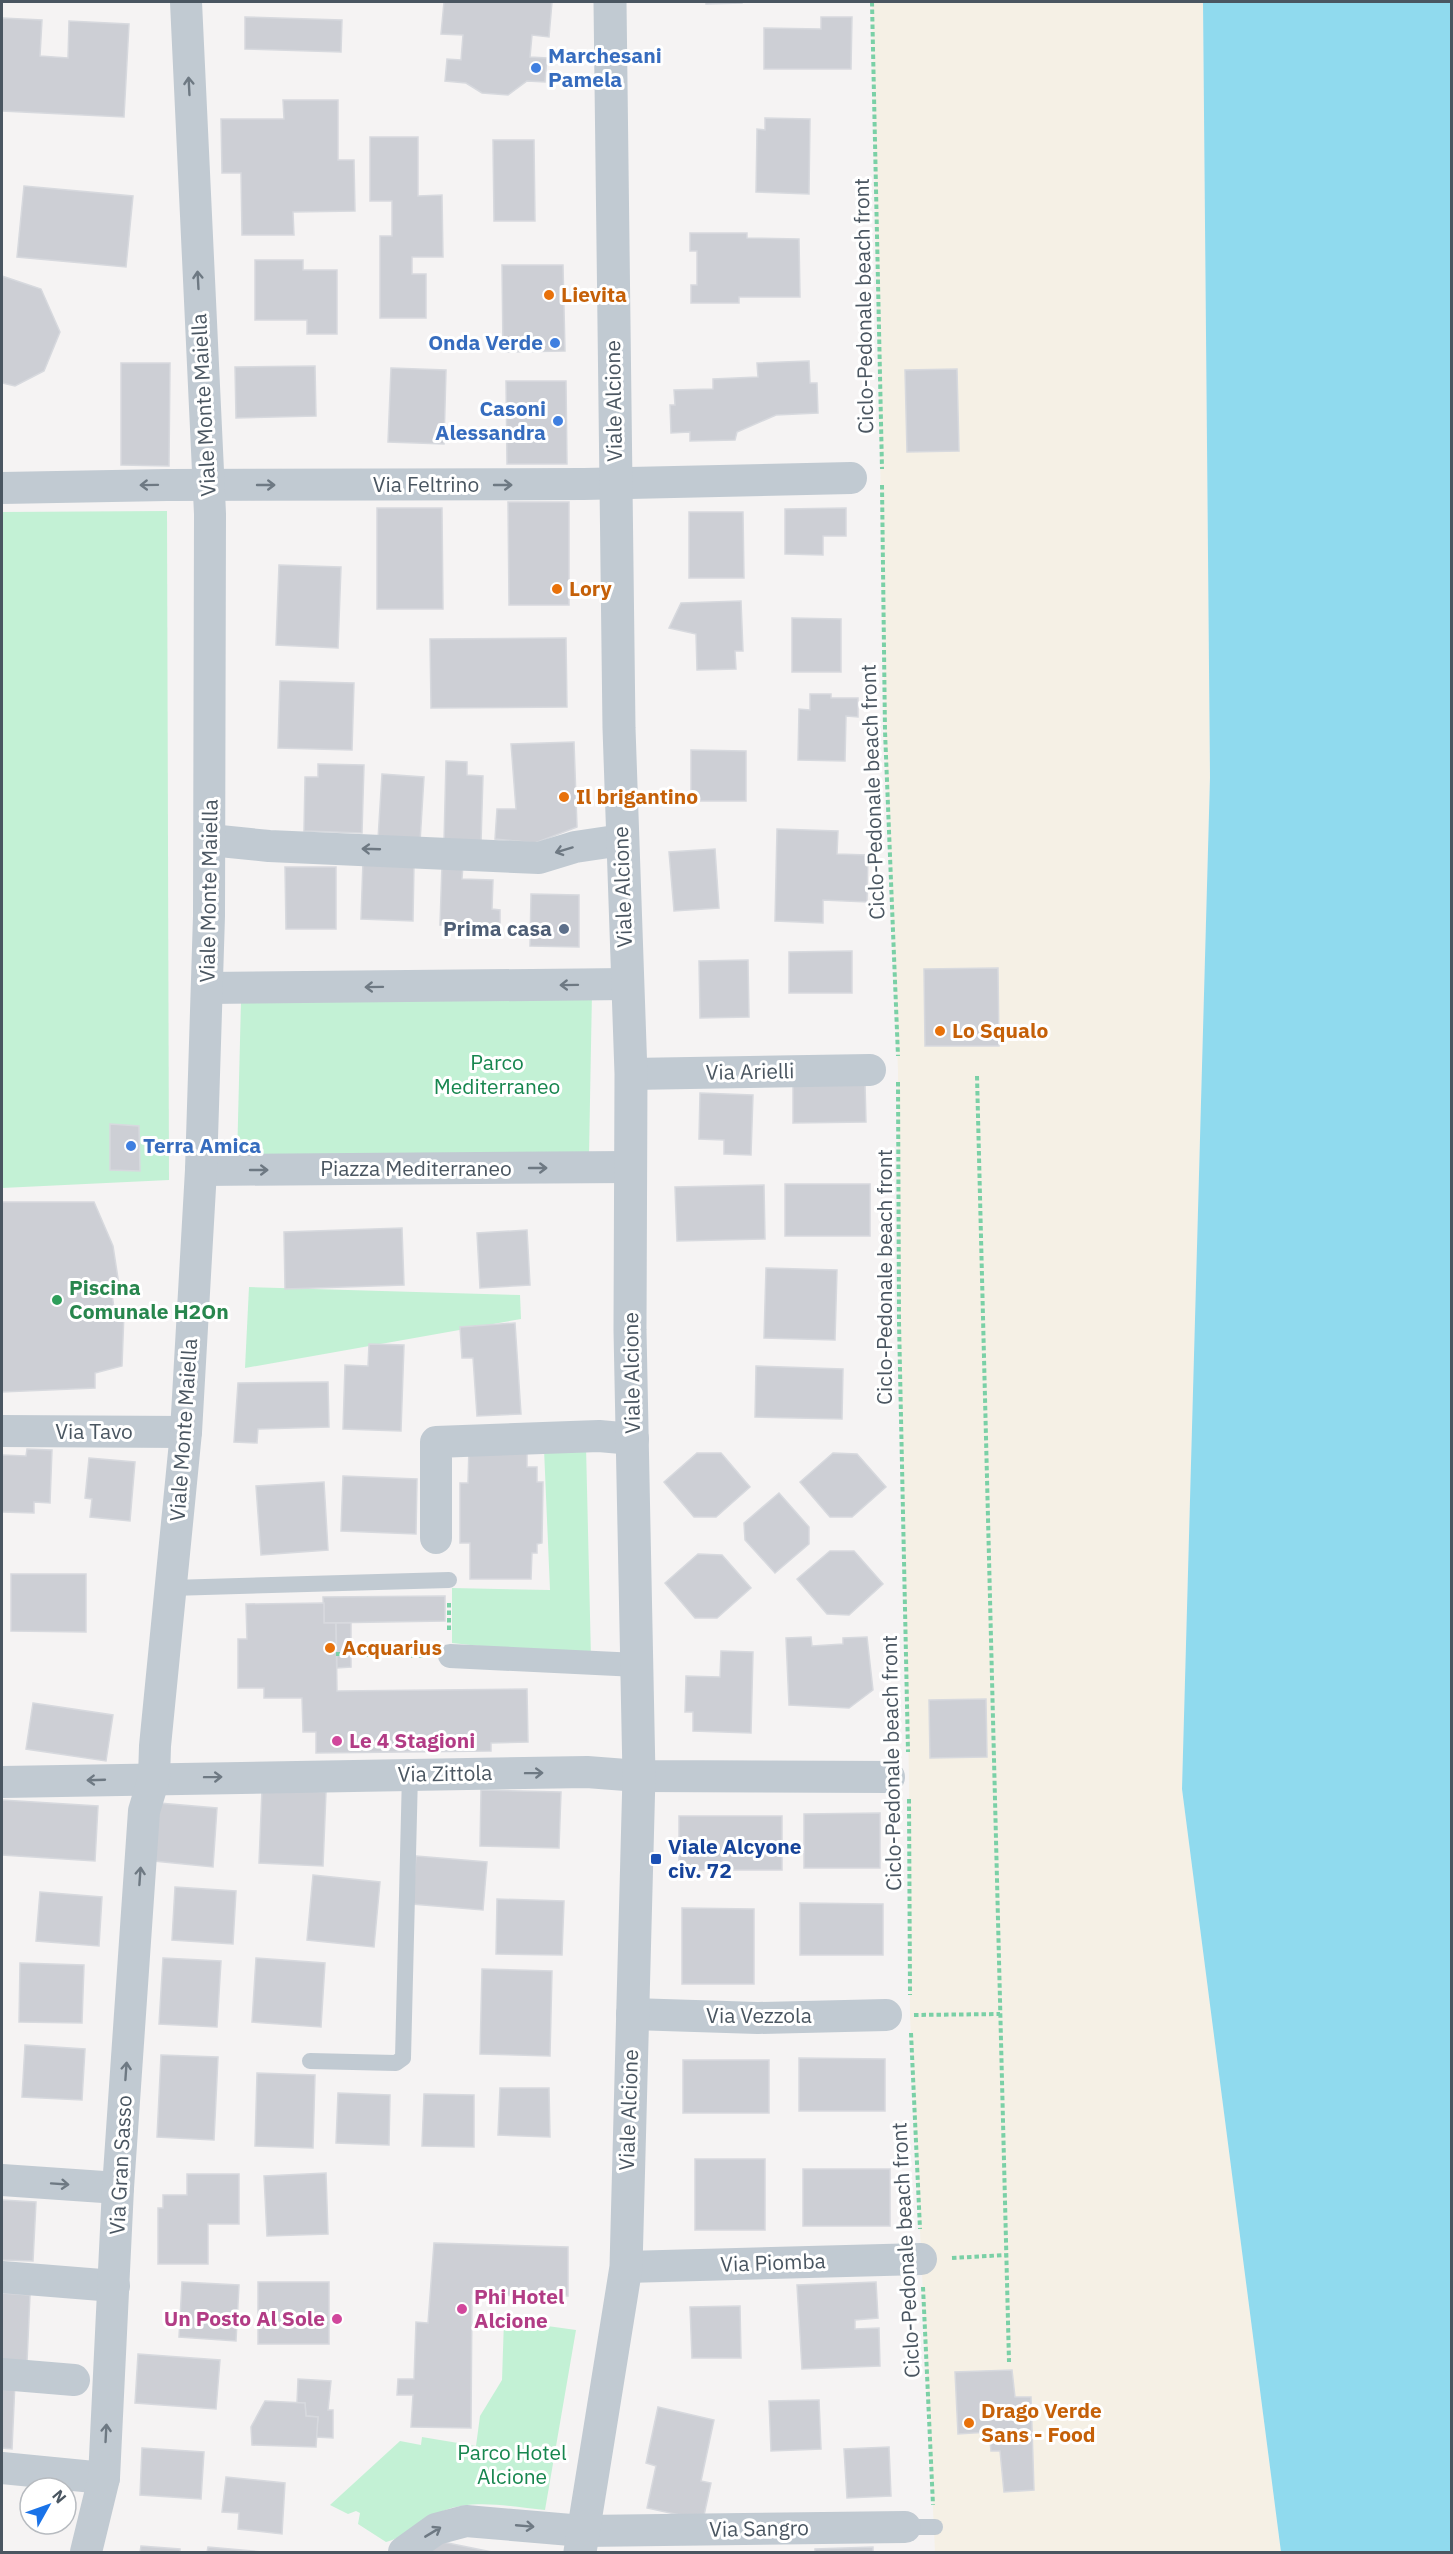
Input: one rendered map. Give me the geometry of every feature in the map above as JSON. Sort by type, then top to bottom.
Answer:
[{"type":"street","name":"Viale Monte Maiella","points":[[154,1778],[186,1432],[201,1170],[210,840],[211,598],[186,2]]},
{"type":"street","name":"Viale Alcione","points":[[581,2542],[626,2267],[639,1776],[633,1439],[631,1074],[622,840],[615,484],[610,2]]},
{"type":"street","name":"Via Feltrino","points":[[2,489],[615,484],[851,478]]},
{"type":"street","points":[[210,840],[268,846],[538,858],[575,847],[622,840]]},
{"type":"street","points":[[207,988],[627,984]]},
{"type":"street","name":"Via Arielli","points":[[631,1074],[884,1064]]},
{"type":"street","name":"Piazza Mediterraneo","points":[[201,1170],[630,1167]]},
{"type":"street","name":"Via Tavo","points":[[2,1431],[186,1432]]},
{"type":"street","points":[[436,1538],[436,1442],[599,1437],[633,1439]]},
{"type":"street","points":[[443,1656],[637,1665]]},
{"type":"street","name":"Via Zittola","points":[[2,1782],[587,1772],[639,1776],[902,1773]]},
{"type":"street","name":"Via Gran Sasso","points":[[86,2553],[104,2478],[118,2188],[144,1811],[154,1778]]},
{"type":"street","name":"Via Vezzola","points":[[632,2014],[758,2018],[904,2015]]},
{"type":"street","points":[[2,2180],[118,2188]]},
{"type":"street","name":"Via Piomba","points":[[626,2267],[921,2259]]},
{"type":"street","points":[[2,2277],[114,2286]]},
{"type":"street","points":[[2,2374],[74,2380]]},
{"type":"street","points":[[2,2468],[104,2478]]},
{"type":"street","name":"Via Sangro","points":[[404,2553],[436,2529],[466,2521],[581,2542],[683,2541],[920,2527]]},
{"type":"lane","points":[[171,1588],[449,1580]]},
{"type":"lane","points":[[310,2061],[396,2063],[403,2058],[410,1774]]},
{"type":"path","name":"Ciclo-Pedonale beach front","points":[[872,2],[885,731],[884,1064]]},
{"type":"path","points":[[977,1076],[1009,2362]]},
{"type":"path","name":"Ciclo-Pedonale beach front","points":[[898,1081],[904,2015],[921,2259],[920,2527]]},
{"type":"path","points":[[336,1654],[443,1656]]},
{"type":"path","points":[[904,2015],[1000,2014]]},
{"type":"path","points":[[921,2259],[1005,2255]]},
{"type":"green space","points":[[167,511],[169,1180],[2,1188],[2,512]]},
{"type":"green space","name":"Parco Mediterraneo","points":[[592,992],[589,1155],[237,1160],[241,1001]]},
{"type":"green space","points":[[249,1287],[520,1295],[521,1319],[245,1368]]},
{"type":"green space","points":[[586,1446],[591,1658],[452,1643],[452,1588],[550,1590],[544,1449]]},
{"type":"green space","name":"Parco Hotel Alcione","points":[[504,2320],[576,2330],[545,2510],[493,2504],[455,2507],[435,2514],[402,2536],[386,2542],[358,2524],[360,2513],[356,2511],[348,2514],[330,2505],[400,2441],[421,2445],[422,2437],[476,2446],[480,2416],[502,2380]]},
{"type":"sand","points":[[872,2],[1203,2],[1210,777],[1182,1789],[1281,2552],[935,2552],[910,2015],[909,1776],[899,1322],[898,1070],[885,731]]},
{"type":"water","points":[[1203,2],[1451,2],[1451,2552],[1281,2552],[1182,1789],[1210,777]]},
{"type":"building","points":[[444,2],[552,2],[549,37],[532,35],[530,57],[547,58],[545,82],[527,81],[508,95],[482,93],[466,83],[445,81],[447,59],[461,60],[463,35],[441,34]]},
{"type":"building","points":[[706,2],[742,2],[742,3],[706,4]]},
{"type":"building","points":[[245,17],[342,20],[341,52],[245,49]]},
{"type":"building","points":[[821,17],[852,17],[851,69],[764,69],[764,28],[821,29]]},
{"type":"building","points":[[2,18],[42,20],[40,56],[68,58],[69,21],[129,24],[124,117],[2,111]]},
{"type":"building","points":[[283,100],[338,100],[338,160],[354,160],[355,211],[293,212],[294,235],[242,235],[241,173],[222,173],[221,119],[284,119]]},
{"type":"building","points":[[765,118],[810,119],[809,194],[756,192],[757,129],[765,130]]},
{"type":"building","points":[[370,137],[418,137],[418,196],[442,195],[443,257],[412,257],[412,274],[426,274],[426,318],[380,318],[380,236],[392,236],[392,201],[370,201]]},
{"type":"building","points":[[493,140],[534,140],[535,221],[494,221]]},
{"type":"building","points":[[24,186],[133,196],[126,267],[17,257]]},
{"type":"building","points":[[690,233],[747,233],[747,238],[799,239],[800,297],[739,297],[739,303],[691,303],[691,285],[697,285],[697,251],[690,251]]},
{"type":"building","points":[[255,260],[303,260],[303,270],[337,270],[337,334],[307,334],[307,320],[255,320]]},
{"type":"building","points":[[502,265],[563,265],[565,351],[503,352]]},
{"type":"building","points":[[2,276],[41,289],[60,332],[44,371],[15,386],[2,383]]},
{"type":"building","points":[[809,361],[810,383],[817,383],[818,413],[776,415],[737,432],[735,440],[690,441],[690,432],[671,433],[670,405],[675,405],[674,390],[713,389],[713,379],[758,377],[757,363]]},
{"type":"building","points":[[121,363],[170,363],[169,466],[121,465]]},
{"type":"building","points":[[315,366],[316,416],[236,418],[235,367]]},
{"type":"building","points":[[391,368],[446,370],[444,444],[388,442]]},
{"type":"building","points":[[957,369],[959,451],[907,452],[905,370]]},
{"type":"building","points":[[506,381],[566,381],[567,464],[507,464]]},
{"type":"building","points":[[508,502],[569,502],[569,605],[509,605]]},
{"type":"building","points":[[377,508],[442,508],[443,609],[377,609]]},
{"type":"building","points":[[846,508],[846,536],[823,536],[823,555],[785,554],[785,509]]},
{"type":"building","points":[[689,512],[743,512],[744,578],[689,578]]},
{"type":"building","points":[[279,565],[341,567],[338,648],[276,645]]},
{"type":"building","points":[[741,601],[743,651],[735,651],[736,669],[697,670],[696,634],[669,628],[681,603]]},
{"type":"building","points":[[792,618],[841,619],[841,672],[792,672]]},
{"type":"building","points":[[566,638],[567,707],[431,708],[430,639]]},
{"type":"building","points":[[280,681],[354,683],[352,750],[278,748]]},
{"type":"building","points":[[810,694],[831,694],[831,698],[858,698],[858,717],[846,716],[845,761],[798,760],[799,709],[810,710]]},
{"type":"building","points":[[574,742],[577,827],[535,843],[495,839],[497,809],[516,809],[511,744]]},
{"type":"building","points":[[691,750],[746,751],[746,801],[691,801]]},
{"type":"building","points":[[446,761],[467,762],[467,775],[483,776],[481,843],[444,842]]},
{"type":"building","points":[[318,764],[364,765],[362,833],[304,831],[305,777],[318,777]]},
{"type":"building","points":[[382,774],[424,777],[420,842],[378,839]]},
{"type":"building","points":[[777,829],[838,831],[837,854],[868,855],[867,902],[823,900],[823,923],[775,921]]},
{"type":"building","points":[[715,849],[719,908],[674,911],[669,852]]},
{"type":"building","points":[[363,861],[414,863],[413,921],[361,919]]},
{"type":"building","points":[[442,864],[463,864],[462,879],[493,880],[492,909],[500,910],[500,927],[440,925]]},
{"type":"building","points":[[285,867],[336,867],[336,929],[286,929]]},
{"type":"building","points":[[531,894],[579,895],[579,947],[530,946]]},
{"type":"building","points":[[852,951],[852,993],[789,993],[789,952]]},
{"type":"building","points":[[748,960],[749,1017],[700,1018],[699,961]]},
{"type":"building","points":[[998,968],[999,1046],[925,1046],[924,969]]},
{"type":"building","points":[[865,1083],[866,1122],[793,1123],[793,1084]]},
{"type":"building","points":[[700,1093],[753,1095],[751,1155],[724,1154],[724,1140],[699,1139]]},
{"type":"building","points":[[110,1124],[139,1126],[140,1171],[110,1170]]},
{"type":"building","points":[[785,1184],[870,1184],[870,1236],[785,1236]]},
{"type":"building","points":[[764,1185],[765,1239],[677,1241],[675,1187]]},
{"type":"building","name":"Piscina Comunale H2On","points":[[2,1202],[94,1202],[113,1246],[119,1285],[111,1287],[115,1315],[124,1312],[122,1366],[95,1373],[95,1388],[2,1392]]},
{"type":"building","points":[[402,1228],[404,1285],[285,1289],[284,1232]]},
{"type":"building","points":[[527,1230],[530,1285],[480,1288],[477,1233]]},
{"type":"building","points":[[766,1268],[837,1270],[835,1340],[764,1338]]},
{"type":"building","points":[[515,1323],[521,1414],[477,1416],[473,1358],[462,1358],[460,1327]]},
{"type":"building","points":[[369,1344],[404,1345],[401,1431],[343,1429],[345,1365],[368,1366]]},
{"type":"building","points":[[756,1366],[843,1369],[842,1419],[755,1417]]},
{"type":"building","points":[[328,1382],[329,1427],[258,1429],[257,1443],[234,1442],[238,1383]]},
{"type":"building","points":[[469,1447],[527,1448],[527,1467],[537,1467],[537,1482],[543,1482],[542,1543],[537,1544],[537,1553],[532,1553],[531,1579],[470,1579],[470,1543],[460,1543],[460,1483],[468,1483]]},
{"type":"building","points":[[27,1449],[52,1450],[50,1503],[34,1502],[34,1513],[2,1512],[2,1455],[26,1456]]},
{"type":"building","points":[[697,1453],[721,1453],[750,1487],[716,1517],[694,1517],[664,1482]]},
{"type":"building","points":[[833,1453],[857,1454],[886,1487],[852,1517],[830,1517],[800,1482]]},
{"type":"building","points":[[89,1458],[135,1462],[130,1521],[90,1517],[92,1499],[85,1498]]},
{"type":"building","points":[[343,1476],[417,1479],[416,1534],[341,1531]]},
{"type":"building","points":[[324,1482],[328,1550],[261,1555],[256,1486]]},
{"type":"building","points":[[779,1493],[809,1527],[809,1544],[775,1573],[745,1540],[744,1523]]},
{"type":"building","points":[[830,1551],[854,1551],[883,1584],[849,1615],[827,1614],[797,1579]]},
{"type":"building","points":[[698,1554],[722,1555],[751,1588],[717,1618],[695,1618],[665,1583]]},
{"type":"building","points":[[11,1574],[86,1574],[86,1632],[11,1631]]},
{"type":"building","points":[[445,1596],[445,1621],[324,1623],[323,1597]]},
{"type":"building","points":[[324,1603],[324,1623],[336,1623],[337,1691],[527,1689],[528,1742],[491,1743],[491,1751],[316,1753],[316,1732],[303,1732],[302,1698],[264,1698],[264,1688],[238,1688],[238,1639],[247,1639],[246,1604]]},
{"type":"building","points":[[336,1623],[351,1623],[351,1667],[337,1668]]},
{"type":"building","points":[[811,1637],[812,1646],[843,1644],[843,1638],[867,1637],[873,1690],[849,1708],[789,1705],[786,1638]]},
{"type":"building","points":[[721,1651],[753,1652],[751,1733],[693,1731],[693,1712],[685,1712],[686,1676],[720,1677]]},
{"type":"building","points":[[986,1699],[987,1757],[930,1758],[929,1700]]},
{"type":"building","points":[[33,1703],[113,1715],[106,1761],[26,1749]]},
{"type":"building","points":[[262,1789],[326,1792],[323,1866],[259,1863]]},
{"type":"building","points":[[481,1790],[561,1792],[559,1848],[480,1846]]},
{"type":"building","points":[[2,1800],[98,1806],[95,1861],[2,1855]]},
{"type":"building","points":[[159,1803],[217,1808],[213,1867],[154,1861]]},
{"type":"building","points":[[880,1813],[880,1868],[804,1868],[804,1814]]},
{"type":"building","points":[[679,1816],[782,1816],[782,1870],[679,1870]]},
{"type":"building","points":[[416,1856],[487,1862],[483,1910],[412,1904]]},
{"type":"building","points":[[313,1875],[380,1882],[374,1947],[307,1940]]},
{"type":"building","points":[[175,1887],[236,1891],[233,1944],[172,1940]]},
{"type":"building","points":[[40,1892],[102,1897],[99,1946],[36,1941]]},
{"type":"building","points":[[497,1899],[564,1901],[562,1955],[496,1954]]},
{"type":"building","points":[[800,1903],[883,1904],[883,1955],[800,1955]]},
{"type":"building","points":[[682,1908],[754,1909],[754,1984],[682,1984]]},
{"type":"building","points":[[163,1958],[221,1961],[217,2027],[159,2024]]},
{"type":"building","points":[[256,1958],[325,1963],[321,2027],[252,2022]]},
{"type":"building","points":[[20,1963],[84,1965],[82,2023],[19,2022]]},
{"type":"building","points":[[482,1969],[552,1971],[550,2056],[480,2054]]},
{"type":"building","points":[[25,2045],[85,2049],[82,2100],[22,2097]]},
{"type":"building","points":[[161,2055],[218,2057],[214,2140],[157,2137]]},
{"type":"building","points":[[799,2058],[885,2059],[885,2111],[799,2111]]},
{"type":"building","points":[[683,2060],[769,2060],[769,2113],[683,2113]]},
{"type":"building","points":[[257,2073],[315,2075],[313,2148],[255,2146]]},
{"type":"building","points":[[500,2088],[549,2088],[550,2137],[498,2135]]},
{"type":"building","points":[[338,2093],[390,2095],[389,2145],[336,2143]]},
{"type":"building","points":[[424,2094],[474,2095],[474,2147],[422,2146]]},
{"type":"building","points":[[695,2159],[765,2159],[765,2230],[695,2230]]},
{"type":"building","points":[[803,2169],[890,2169],[890,2226],[803,2226]]},
{"type":"building","points":[[326,2173],[328,2234],[267,2236],[264,2176]]},
{"type":"building","points":[[187,2174],[239,2174],[239,2224],[208,2224],[208,2264],[158,2264],[158,2208],[163,2208],[163,2195],[187,2195]]},
{"type":"building","points":[[2,2200],[36,2202],[33,2261],[2,2260]]},
{"type":"building","points":[[434,2243],[568,2247],[568,2296],[472,2295],[471,2428],[411,2427],[413,2395],[397,2395],[398,2379],[414,2379],[416,2322],[428,2323]]},
{"type":"building","points":[[182,2282],[239,2285],[236,2341],[179,2337]]},
{"type":"building","points":[[258,2282],[329,2282],[329,2344],[258,2344]]},
{"type":"building","points":[[876,2282],[878,2318],[855,2320],[855,2329],[879,2328],[880,2366],[802,2369],[797,2285]]},
{"type":"building","points":[[2,2293],[30,2295],[27,2362],[2,2361]]},
{"type":"building","points":[[740,2306],[741,2358],[692,2358],[690,2307]]},
{"type":"building","points":[[138,2354],[220,2360],[216,2409],[135,2403]]},
{"type":"building","points":[[1012,2370],[1015,2397],[1031,2397],[1034,2490],[1004,2492],[1000,2451],[991,2451],[989,2432],[958,2434],[955,2372]]},
{"type":"building","points":[[298,2379],[331,2381],[328,2410],[333,2410],[333,2438],[316,2437],[318,2417],[306,2416],[305,2403],[297,2403]]},
{"type":"building","points":[[2,2381],[15,2382],[12,2449],[2,2448]]},
{"type":"building","points":[[819,2400],[821,2449],[771,2451],[769,2401]]},
{"type":"building","points":[[265,2401],[305,2403],[306,2416],[318,2417],[316,2447],[252,2445],[251,2427]]},
{"type":"building","points":[[658,2407],[714,2420],[701,2481],[711,2483],[703,2520],[647,2508],[656,2466],[646,2463]]},
{"type":"building","points":[[889,2447],[891,2496],[847,2498],[844,2449]]},
{"type":"building","points":[[142,2448],[204,2452],[201,2499],[140,2495]]},
{"type":"building","points":[[226,2477],[285,2483],[282,2534],[238,2529],[239,2513],[222,2512]]},
{"type":"building","points":[[433,2540],[492,2552],[430,2552]]},
{"type":"building","points":[[141,2546],[180,2549],[180,2552],[140,2552]]},
{"type":"building","points":[[208,2547],[263,2552],[207,2552]]},
{"type":"building","points":[[873,2547],[873,2552],[815,2552],[815,2549]]},
{"type":"place","name":"Marchesani Pamela","points":[[536,68]]},
{"type":"place","name":"Lievita","points":[[549,295]]},
{"type":"place","name":"Onda Verde","points":[[555,343]]},
{"type":"place","name":"Casoni Alessandra","points":[[558,421]]},
{"type":"place","name":"Lory","points":[[557,589]]},
{"type":"place","name":"Il brigantino","points":[[564,797]]},
{"type":"place","name":"Prima casa","points":[[564,929]]},
{"type":"place","name":"Lo Squalo","points":[[940,1031]]},
{"type":"place","name":"Terra Amica","points":[[131,1146]]},
{"type":"place","name":"Piscina Comunale H2On","points":[[57,1300]]},
{"type":"place","name":"Acquarius","points":[[330,1648]]},
{"type":"place","name":"Le 4 Stagioni","points":[[337,1741]]},
{"type":"place","name":"Viale Alcyone civ. 72","points":[[656,1859]]},
{"type":"place","name":"Phi Hotel Alcione","points":[[462,2309]]},
{"type":"place","name":"Un Posto Al Sole","points":[[337,2319]]},
{"type":"place","name":"Drago Verde Sans - Food","points":[[969,2423]]}]
